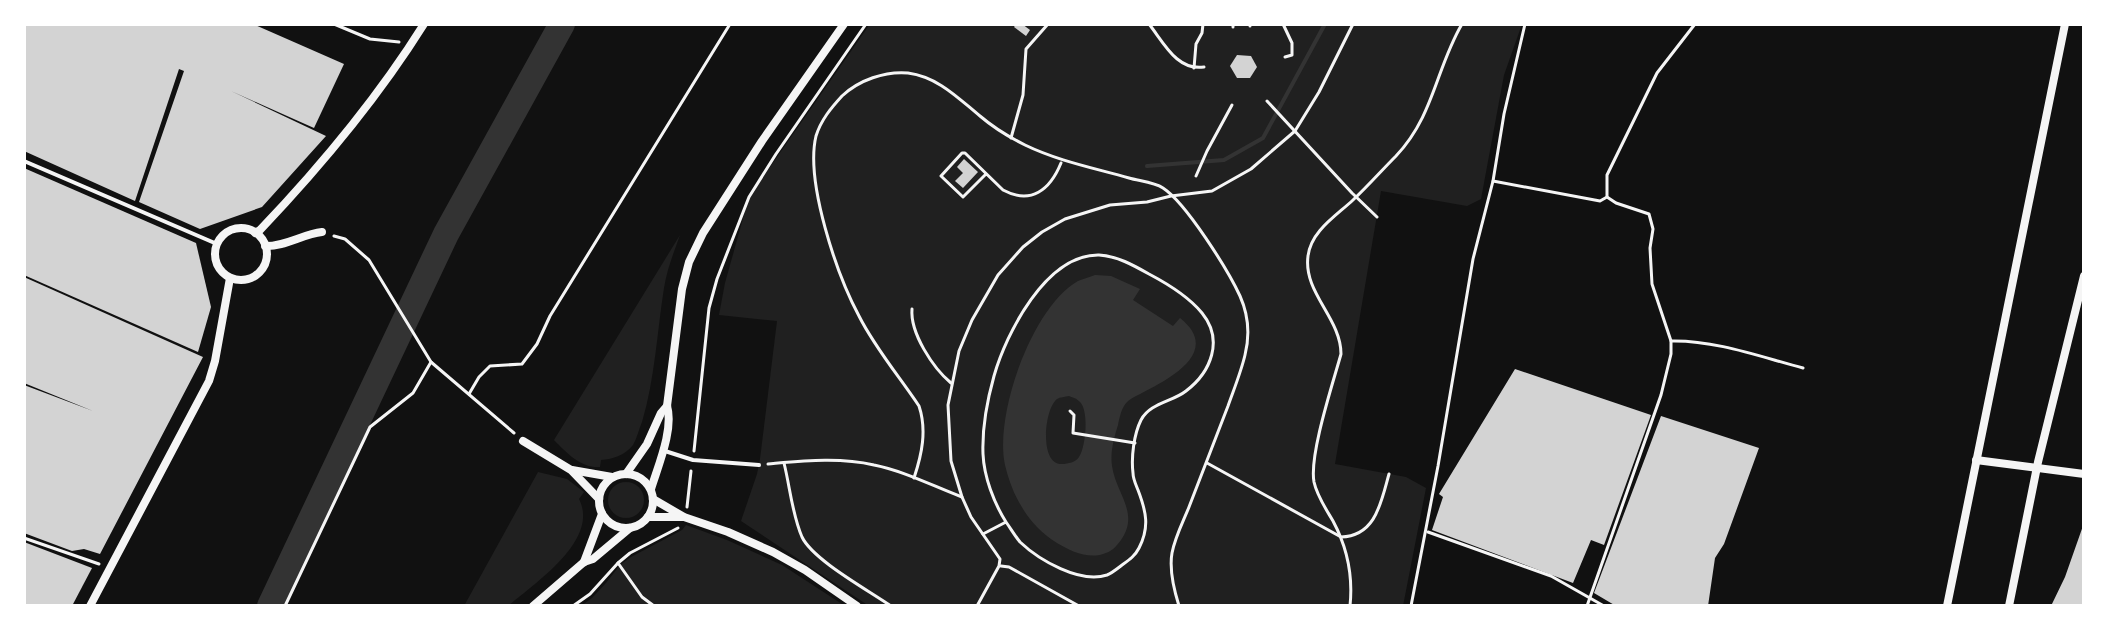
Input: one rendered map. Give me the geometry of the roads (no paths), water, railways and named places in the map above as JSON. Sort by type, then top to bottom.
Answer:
[{"type":"street","points":[[255,233],[305,183],[360,117],[424,24]]},
{"type":"street","points":[[651,489],[670,415],[667,406],[682,289],[689,262],[703,233],[762,141],[844,24]]},
{"type":"street","points":[[1947,606],[2065,24]]},
{"type":"street","points":[[233,230],[255,233],[265,246],[265,263],[255,276],[239,280],[223,274],[215,260],[217,244],[233,230]]},
{"type":"street","points":[[265,246],[322,232]]},
{"type":"street","points":[[2009,606],[2037,468],[2084,276]]},
{"type":"street","points":[[90,606],[209,381],[230,278]]},
{"type":"street","points":[[626,474],[647,444],[667,406]]},
{"type":"street","points":[[523,441],[571,470],[599,499]]},
{"type":"street","points":[[1976,460],[2084,474]]},
{"type":"street","points":[[533,606],[584,562],[593,559],[630,528],[640,524],[652,509],[651,489],[636,475],[612,477],[571,470]]},
{"type":"street","points":[[612,477],[603,486],[599,499],[602,514],[609,522],[630,528]]},
{"type":"street","points":[[653,499],[684,516],[773,552],[857,606]]},
{"type":"street","points":[[584,562],[602,514]]},
{"type":"street","points":[[648,517],[684,516]]},
{"type":"lane","points":[[24,161],[217,244]]},
{"type":"lane","points":[[662,450],[693,460],[759,465]]},
{"type":"waterway","points":[[270,606],[446,234],[562,24]]},
{"type":"waterway","points":[[1147,166],[1224,160],[1263,138],[1325,24]]}]
